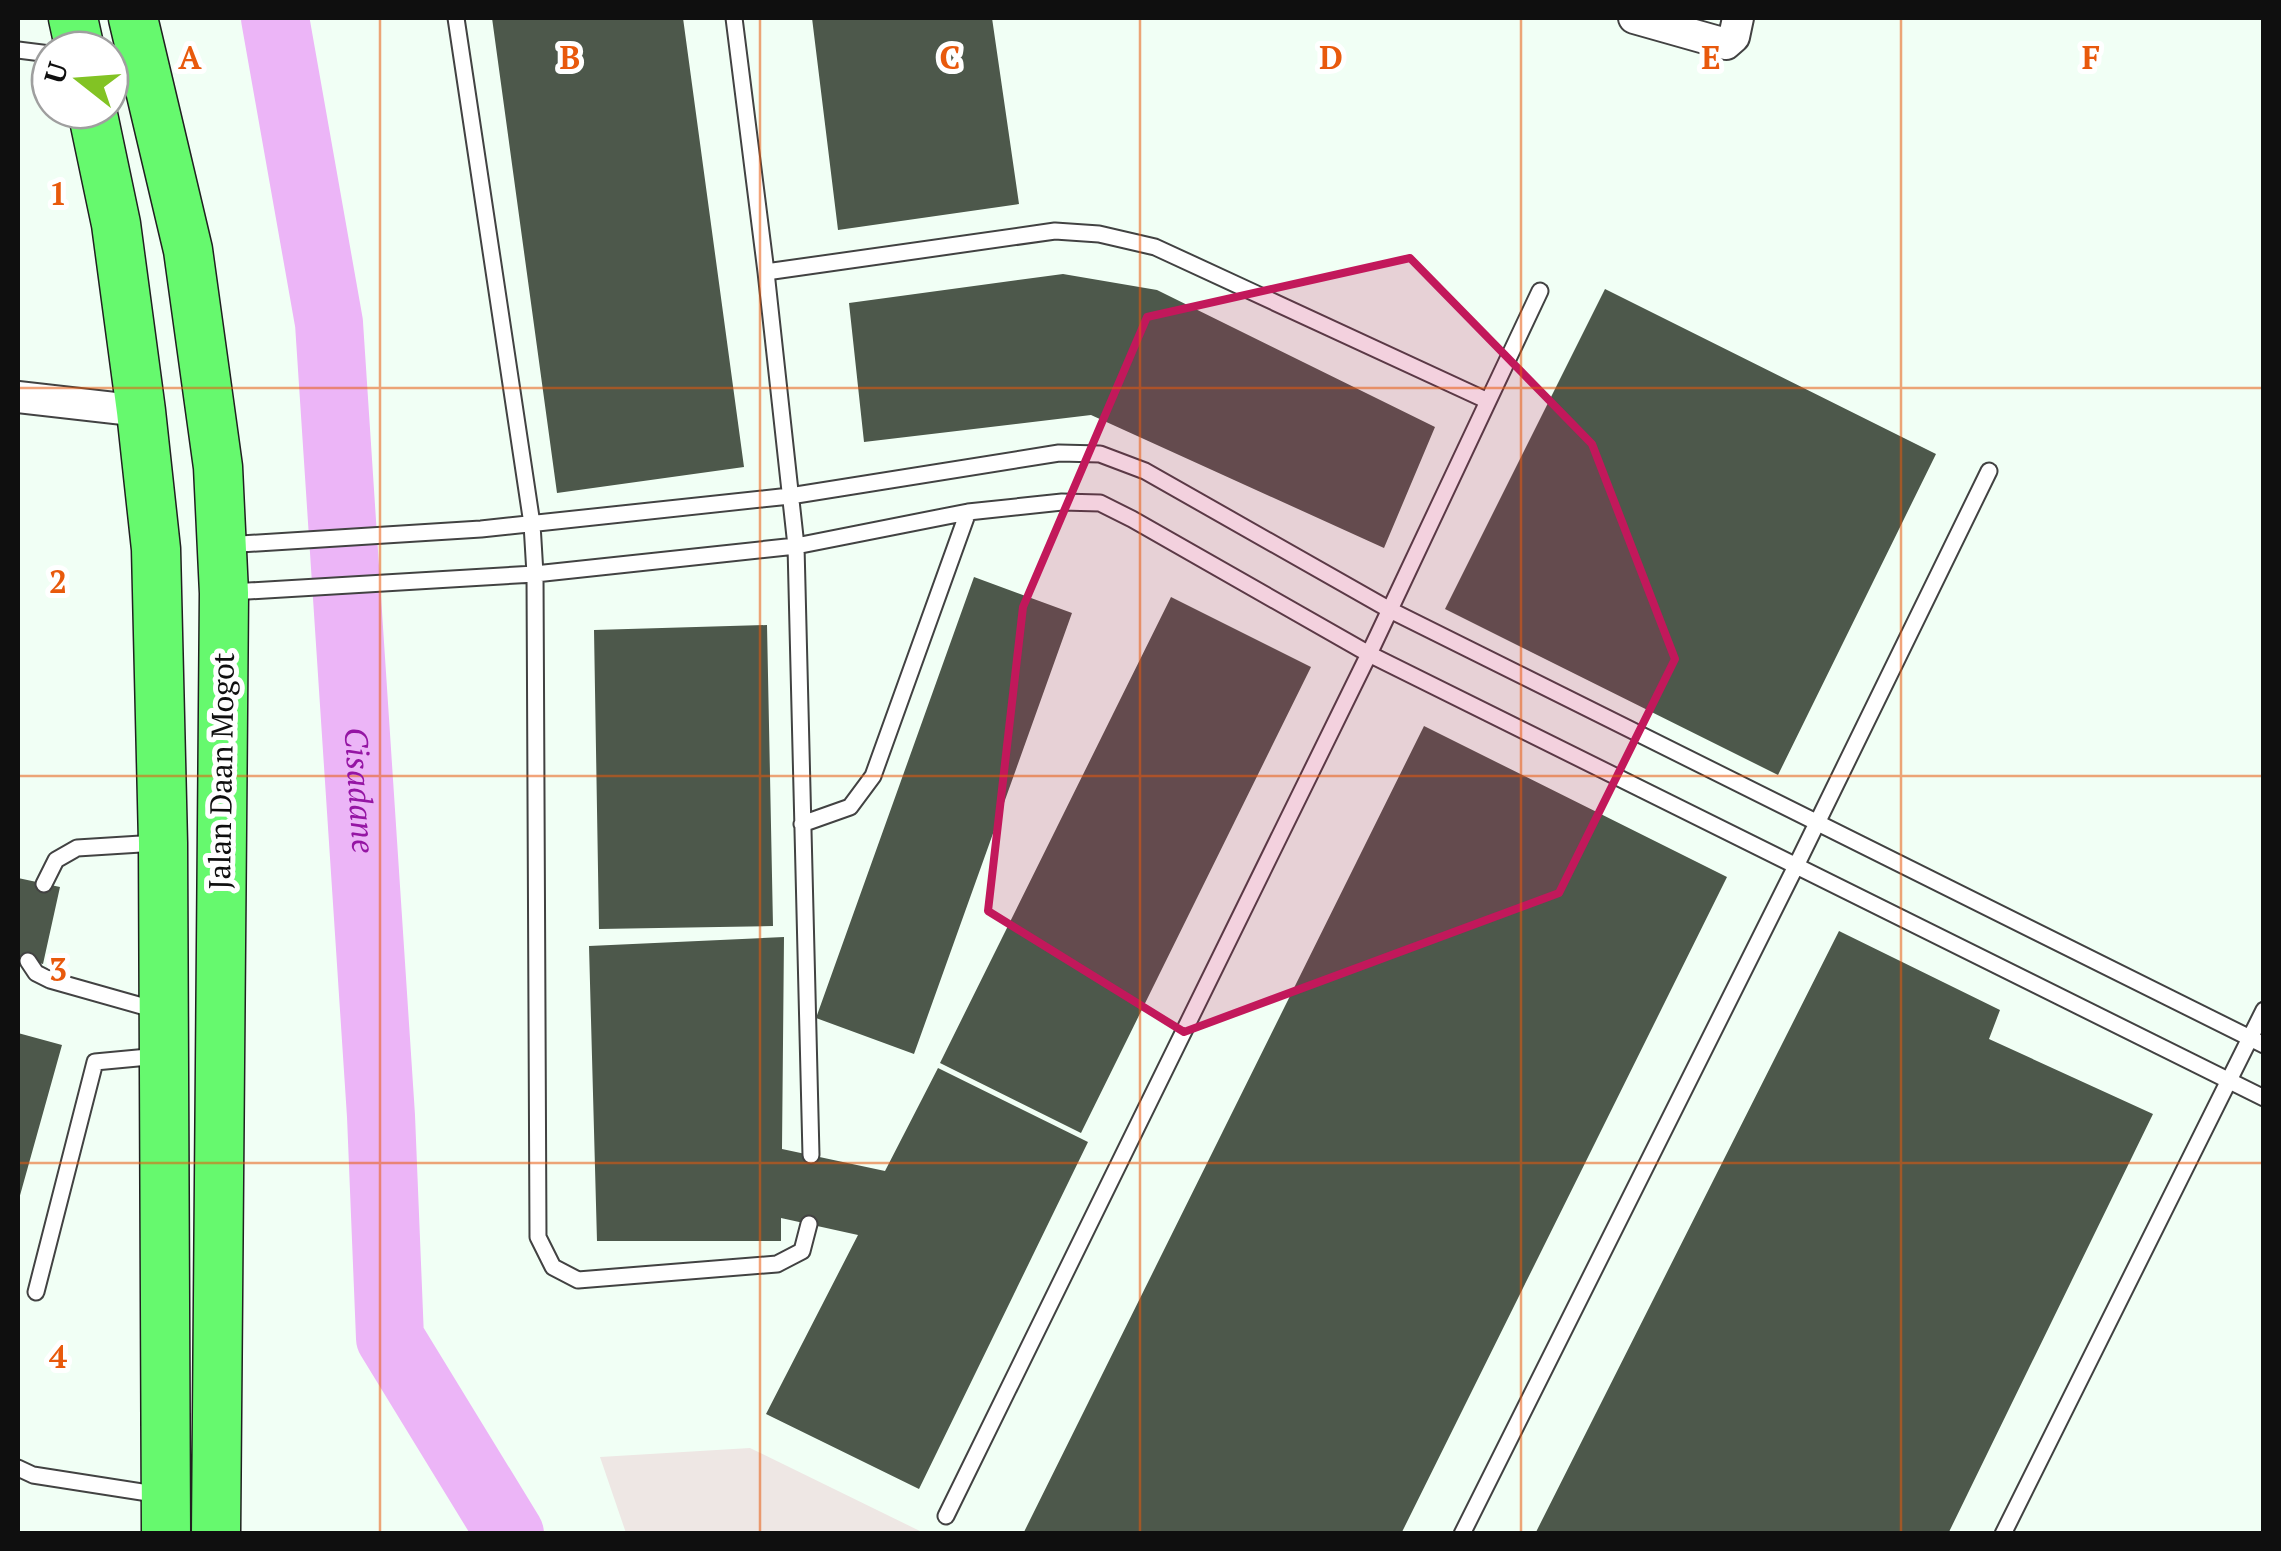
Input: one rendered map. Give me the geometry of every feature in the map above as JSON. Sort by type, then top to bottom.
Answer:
[{"type":"highway","name":"Jalan Daan Mogot","points":[[133,18],[188,250],[218,467],[236,544],[242,591],[216,1534]]},
{"type":"highway","name":"Jalan Daan Mogot","points":[[96,130],[116,224],[156,550],[165,1034],[166,1515]]},
{"type":"highway","points":[[156,550],[236,544]]},
{"type":"highway","points":[[158,598],[242,591]]},
{"type":"street","points":[[1634,18],[1726,44],[1734,37],[1738,18]]},
{"type":"street","points":[[18,397],[141,411]]},
{"type":"lane","points":[[456,18],[532,524],[538,1237],[552,1267],[578,1280],[777,1264],[802,1251],[809,1224]]},
{"type":"lane","points":[[734,18],[796,546],[811,1155]]},
{"type":"lane","points":[[766,272],[1055,231],[1099,234],[1155,247],[1488,401]]},
{"type":"lane","points":[[946,1516],[1369,654],[1540,290]]},
{"type":"lane","points":[[236,544],[532,524],[790,496],[1058,453],[1100,454],[1146,471],[1390,610],[2256,1042]]},
{"type":"lane","points":[[1462,1534],[1989,471]]},
{"type":"lane","points":[[242,591],[534,574],[796,546],[968,512],[1062,502],[1100,503],[1369,654],[2264,1098]]},
{"type":"lane","points":[[802,824],[850,807],[872,776],[968,512]]},
{"type":"lane","points":[[44,884],[56,860],[76,848],[163,843]]},
{"type":"lane","points":[[28,961],[36,973],[165,1034]]},
{"type":"lane","points":[[2003,1534],[2228,1080],[2256,1042],[2264,1010]]},
{"type":"lane","points":[[36,1292],[95,1062],[165,1034]]},
{"type":"lane","points":[[18,1468],[33,1475],[139,1494],[166,1515]]},
{"type":"highlighted area","points":[[1410,258],[1592,444],[1675,659],[1559,893],[1184,1032],[988,911],[1023,607],[1147,317]]},
{"type":"shaded area","points":[[750,1448],[924,1533],[626,1533],[600,1457]]},
{"type":"building","points":[[492,18],[683,18],[744,467],[557,493]]},
{"type":"building","points":[[812,18],[992,18],[1019,204],[838,230]]},
{"type":"building","points":[[1063,274],[1157,290],[1435,427],[1384,548],[1091,415],[864,442],[849,303]]},
{"type":"building","points":[[1605,289],[1936,454],[1778,775],[1445,609]]},
{"type":"building","points":[[974,577],[1072,613],[914,1054],[816,1018]]},
{"type":"building","points":[[1171,597],[1311,667],[1081,1133],[940,1063]]},
{"type":"building","points":[[767,625],[773,926],[599,929],[594,630]]},
{"type":"building","points":[[1424,726],[1727,877],[1401,1534],[1023,1534]]},
{"type":"building","points":[[18,878],[60,887],[43,964],[18,958]]},
{"type":"building","points":[[1839,931],[2000,1010],[1989,1039],[2153,1114],[1948,1534],[1535,1534]]},
{"type":"building","points":[[784,937],[782,1149],[885,1171],[938,1068],[1088,1142],[919,1489],[766,1414],[858,1235],[781,1218],[781,1241],[597,1241],[589,946]]},
{"type":"building","points":[[18,1033],[62,1045],[19,1199],[18,1199]]},
{"type":"waterway","name":"Cisadane","points":[[275,18],[329,323],[381,1116],[390,1338],[510,1534]]}]
